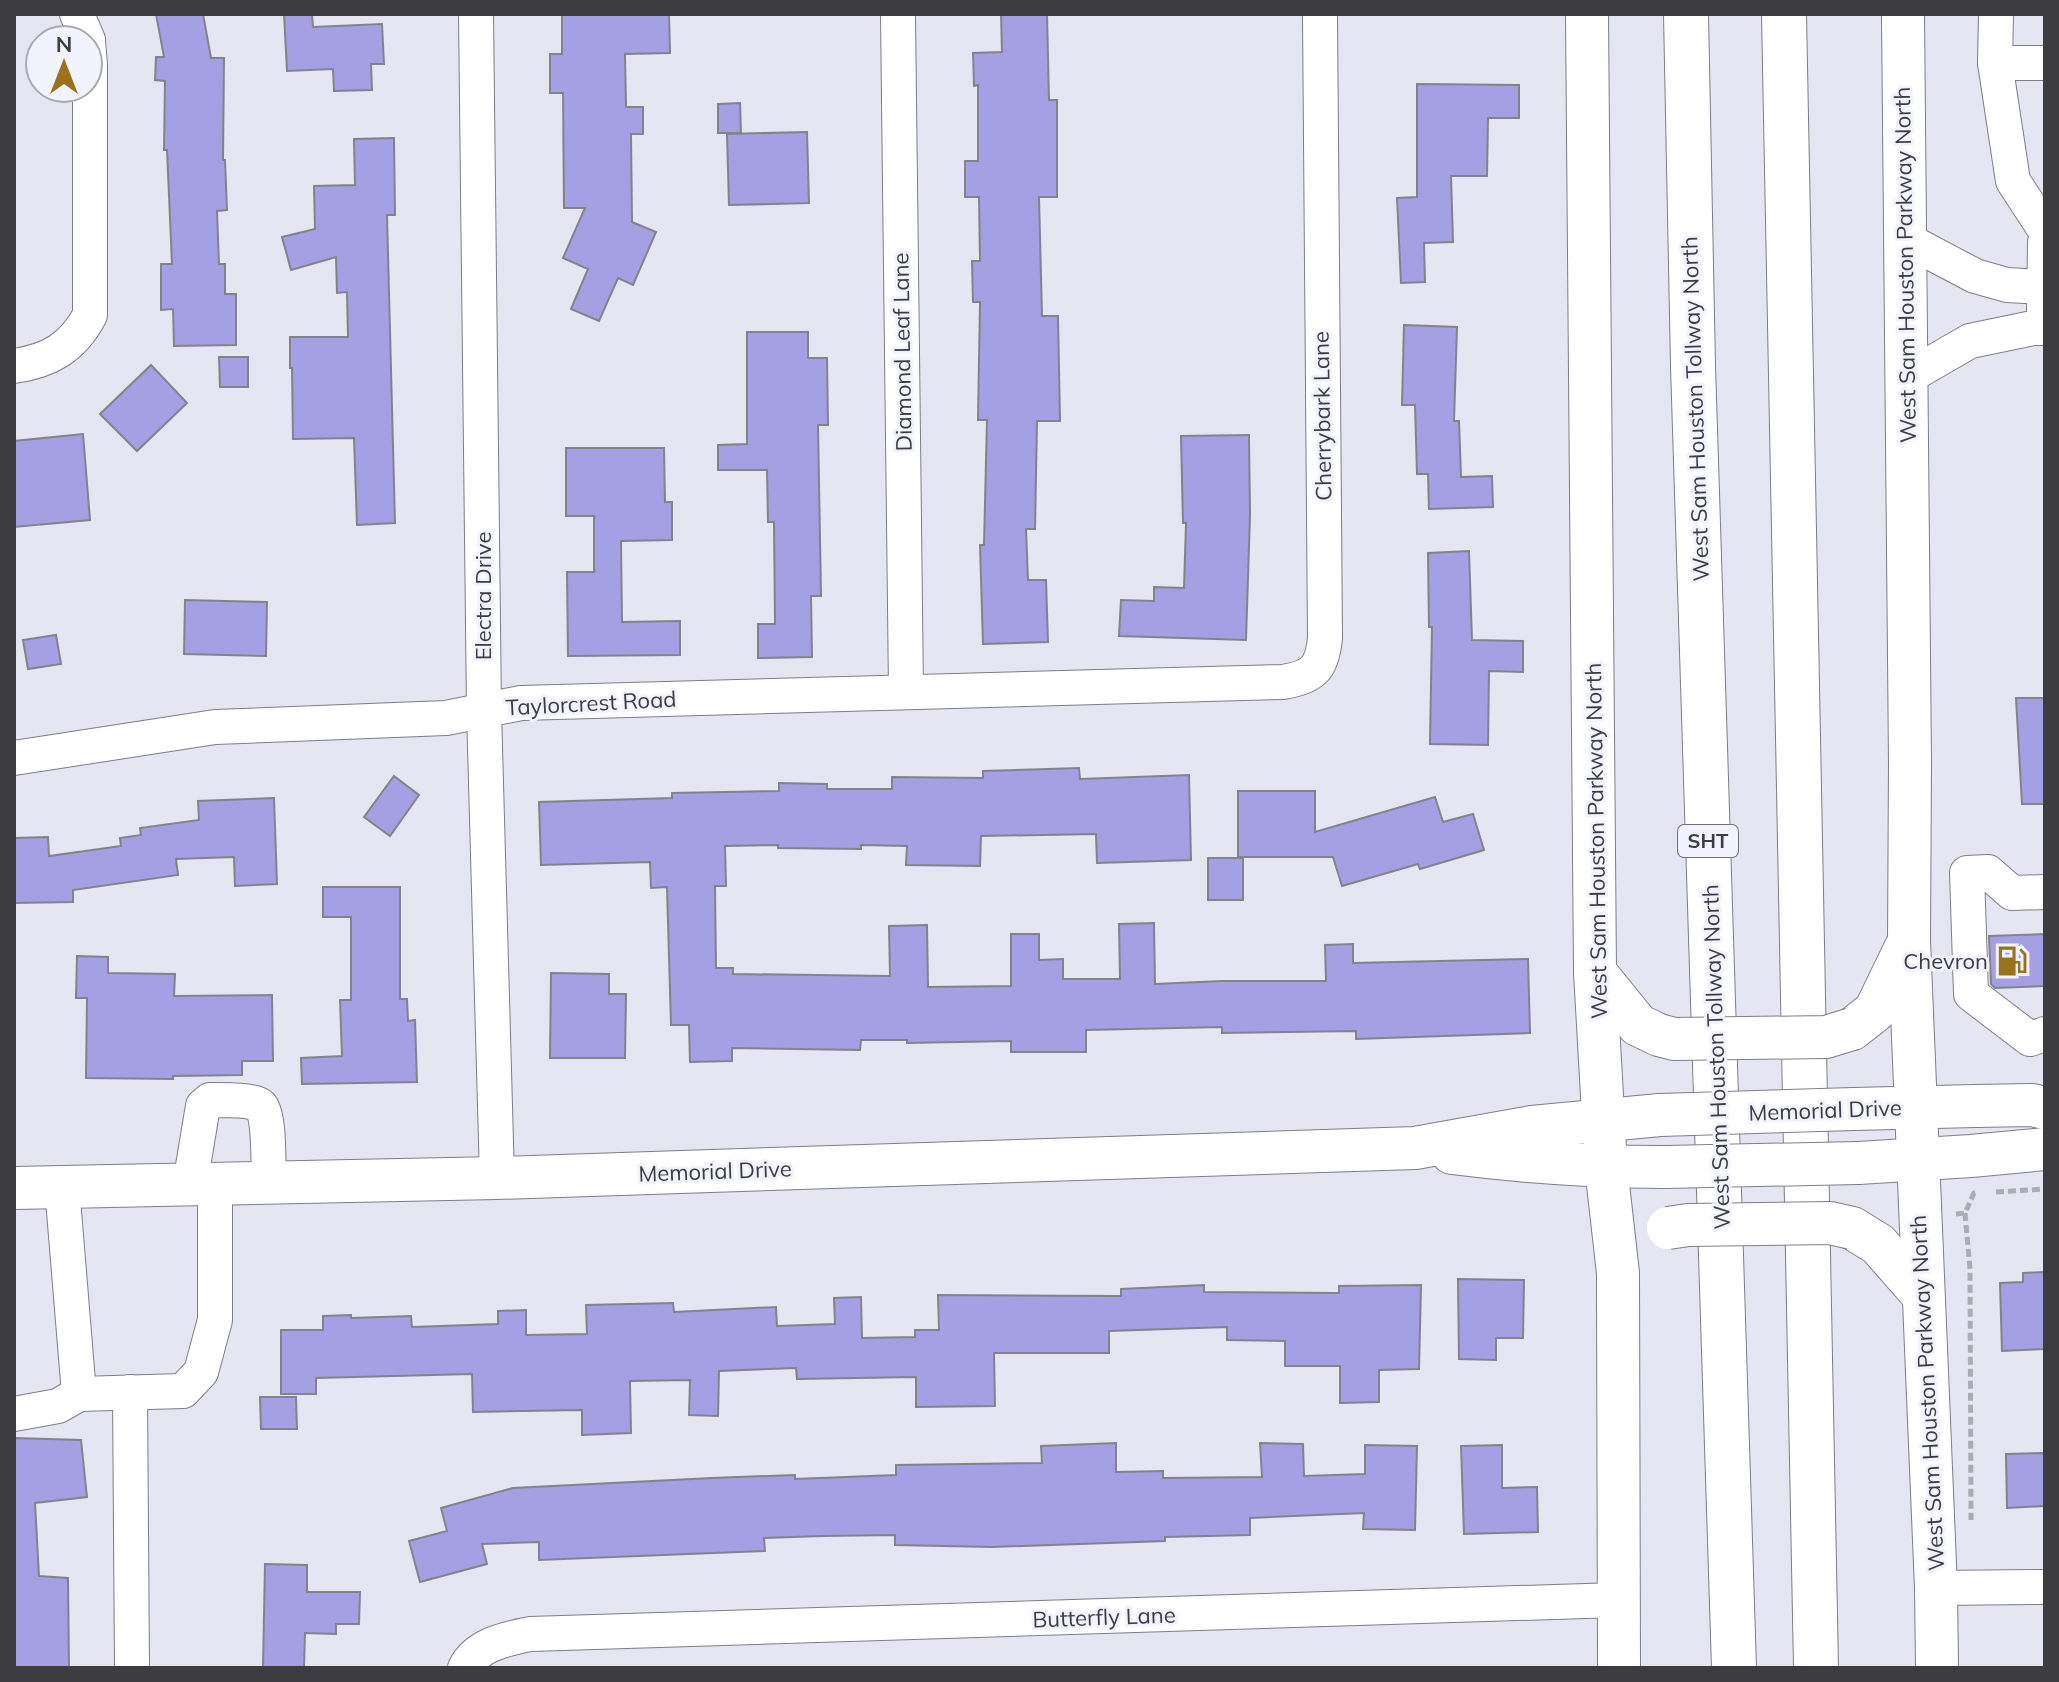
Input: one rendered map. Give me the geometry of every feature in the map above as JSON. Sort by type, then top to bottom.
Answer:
[{"type":"highway","name":"West Sam Houston Tollway North","points":[[1686,14],[1693,366],[1734,1668]]},
{"type":"highway","points":[[1784,14],[1816,1668]]},
{"type":"main road","name":"West Sam Houston Parkway North","points":[[1587,14],[1595,972],[1606,1167],[1618,1273],[1619,1668]]},
{"type":"main road","name":"West Sam Houston Parkway North","points":[[1903,14],[1909,941],[1937,1668]]},
{"type":"main road","points":[[1595,972],[1638,1025],[1659,1035],[1674,1039],[1826,1037],[1852,1029],[1875,1011],[1909,941]]},
{"type":"main road","name":"Memorial Drive","points":[[14,1188],[497,1178],[1415,1148],[1532,1127],[1660,1115],[1915,1106],[2032,1105],[2045,1108]]},
{"type":"main road","name":"Memorial Drive","points":[[1415,1148],[1511,1161],[1606,1167],[1858,1163],[2045,1149]]},
{"type":"main road","points":[[1618,1273],[1650,1236],[1668,1228],[1830,1223],[1852,1228],[1878,1244],[1923,1295]]},
{"type":"street","name":"Electra Drive","points":[[476,14],[484,711],[497,1178]]},
{"type":"street","name":"Diamond Leaf Lane","points":[[898,14],[906,691]]},
{"type":"street","name":"Cherrybark Lane","points":[[1171,684],[1302,679],[1316,669],[1323,653],[1320,14]]},
{"type":"street","points":[[1996,14],[1995,63],[2013,181],[2045,230]]},
{"type":"street","points":[[1995,63],[2045,63]]},
{"type":"street","points":[[14,366],[30,364],[60,351],[79,336],[90,315],[89,104]]},
{"type":"street","points":[[1905,239],[1975,276],[2007,285],[2044,287]]},
{"type":"street","points":[[1906,378],[1970,341],[2044,328],[2045,242]]},
{"type":"street","name":"Taylorcrest Road","points":[[14,758],[215,727],[446,718],[521,703],[1171,684]]},
{"type":"street","points":[[2045,892],[2012,893],[1988,872],[1967,873],[1971,994],[2030,1039],[2045,1034]]},
{"type":"street","points":[[14,1414],[58,1406],[79,1394],[183,1391],[201,1372],[215,1320],[203,1184],[203,1106],[210,1100],[261,1106],[265,1117],[269,1183]]},
{"type":"street","points":[[62,1187],[79,1394]]},
{"type":"street","points":[[130,1392],[132,1668]]},
{"type":"street","points":[[1936,1588],[2045,1587]]},
{"type":"street","name":"Butterfly Lane","points":[[465,1668],[468,1662],[496,1641],[530,1634],[1617,1600]]},
{"type":"path","points":[[1971,1528],[1970,1269],[1965,1213],[1974,1193],[2045,1189]]},
{"type":"path","points":[[1956,1214],[1965,1213]]},
{"type":"building","points":[[156,14],[203,14],[211,58],[224,58],[223,160],[227,210],[217,211],[219,264],[225,264],[225,294],[236,294],[236,345],[174,346],[173,309],[161,310],[161,264],[172,264],[167,150],[164,150],[165,81],[155,80],[156,57],[164,57]]},
{"type":"building","points":[[284,14],[312,14],[313,27],[382,24],[384,64],[371,64],[372,90],[334,91],[333,69],[287,71]]},
{"type":"building","points":[[562,14],[669,14],[670,53],[625,54],[626,107],[643,107],[643,134],[631,134],[632,222],[656,232],[633,285],[618,278],[599,321],[571,309],[588,269],[563,258],[585,208],[564,208],[563,93],[550,93],[550,54],[562,54]]},
{"type":"building","points":[[1001,14],[1047,14],[1049,100],[1057,100],[1057,197],[1039,197],[1042,316],[1058,316],[1060,421],[1037,421],[1035,529],[1026,529],[1028,580],[1046,580],[1048,642],[983,644],[980,545],[984,545],[987,420],[978,420],[980,302],[973,302],[972,261],[980,261],[979,197],[965,197],[965,161],[978,161],[978,85],[974,86],[973,53],[1002,52]]},
{"type":"building","points":[[1417,84],[1519,85],[1519,118],[1488,118],[1487,176],[1451,176],[1453,242],[1424,243],[1425,282],[1401,283],[1397,198],[1417,197]]},
{"type":"building","points":[[740,103],[741,133],[718,133],[718,104]]},
{"type":"building","points":[[807,132],[809,203],[729,205],[727,134]]},
{"type":"building","points":[[394,138],[395,215],[387,215],[395,523],[357,525],[354,438],[293,439],[290,337],[348,337],[347,292],[337,293],[336,257],[291,270],[282,237],[315,229],[314,186],[355,185],[354,139]]},
{"type":"building","points":[[1404,325],[1457,327],[1454,421],[1459,421],[1461,477],[1492,476],[1493,507],[1429,509],[1428,474],[1417,474],[1415,405],[1402,405]]},
{"type":"building","points":[[747,332],[808,332],[808,358],[827,358],[828,425],[818,425],[821,596],[811,596],[812,657],[758,658],[758,624],[775,624],[774,522],[768,522],[767,470],[718,470],[718,445],[747,444]]},
{"type":"building","points":[[219,357],[248,357],[248,387],[220,387]]},
{"type":"building","points":[[151,365],[187,403],[137,451],[100,414]]},
{"type":"building","points":[[83,434],[90,520],[14,527],[14,441]]},
{"type":"building","points":[[1249,435],[1246,640],[1119,636],[1121,600],[1154,601],[1154,587],[1184,588],[1186,523],[1183,523],[1181,436]]},
{"type":"building","points":[[566,448],[664,448],[665,502],[672,502],[672,540],[621,541],[622,622],[680,621],[680,655],[568,656],[567,572],[594,572],[594,516],[566,516]]},
{"type":"building","points":[[1469,551],[1472,640],[1523,641],[1523,672],[1489,671],[1488,745],[1430,744],[1432,627],[1429,627],[1428,553]]},
{"type":"building","points":[[185,600],[267,602],[266,656],[184,654]]},
{"type":"building","points":[[56,635],[61,664],[28,669],[23,640]]},
{"type":"building","points":[[2016,698],[2045,698],[2045,804],[2022,804]]},
{"type":"building","points":[[1079,768],[1080,779],[1189,775],[1191,860],[1097,863],[1096,834],[981,836],[980,866],[906,865],[907,846],[861,845],[861,849],[725,846],[726,886],[715,886],[716,968],[733,968],[733,974],[890,976],[889,926],[927,925],[928,987],[1011,986],[1011,934],[1039,934],[1039,960],[1063,959],[1063,979],[1120,979],[1119,924],[1154,923],[1155,984],[1326,981],[1325,945],[1353,944],[1353,963],[1528,959],[1530,1033],[1356,1039],[1356,1031],[1222,1033],[1222,1027],[1086,1030],[1086,1052],[1011,1052],[1011,1041],[907,1043],[907,1040],[861,1040],[860,1050],[732,1048],[732,1061],[690,1062],[689,1025],[671,1025],[667,887],[651,888],[650,862],[541,865],[539,802],[672,798],[672,793],[779,791],[779,783],[827,784],[827,789],[892,789],[892,777],[983,778],[983,771]]},
{"type":"building","points":[[394,776],[419,795],[390,836],[364,817]]},
{"type":"building","points":[[1238,791],[1315,791],[1315,832],[1435,797],[1443,822],[1473,814],[1484,850],[1420,869],[1418,864],[1342,886],[1333,857],[1238,857]]},
{"type":"building","points":[[274,798],[277,884],[235,886],[234,857],[176,859],[178,875],[73,890],[73,902],[14,903],[14,838],[48,837],[49,856],[121,846],[120,838],[141,835],[140,828],[199,820],[198,801]]},
{"type":"building","points":[[1208,858],[1243,858],[1243,900],[1208,900]]},
{"type":"building","points":[[323,887],[400,887],[400,999],[407,999],[408,1021],[415,1020],[417,1082],[302,1084],[301,1058],[342,1056],[340,1000],[351,1000],[351,917],[323,917]]},
{"type":"building","name":"Chevron","points":[[2045,934],[2045,986],[1995,988],[1991,984],[1989,936]]},
{"type":"building","points":[[77,956],[108,957],[108,973],[175,974],[174,996],[272,995],[273,1061],[242,1061],[242,1075],[173,1076],[173,1079],[86,1078],[87,998],[76,998]]},
{"type":"building","points":[[551,973],[609,974],[609,994],[626,994],[625,1058],[550,1058]]},
{"type":"building","points":[[2045,1272],[2045,1349],[2002,1351],[2000,1283],[2023,1282],[2023,1273]]},
{"type":"building","points":[[1458,1279],[1524,1280],[1523,1338],[1496,1338],[1496,1360],[1459,1359]]},
{"type":"building","points":[[1204,1285],[1204,1292],[1339,1293],[1339,1286],[1421,1285],[1419,1369],[1379,1370],[1379,1402],[1340,1403],[1340,1366],[1285,1366],[1285,1341],[1227,1340],[1227,1327],[1109,1331],[1109,1353],[994,1353],[995,1406],[916,1407],[916,1377],[797,1379],[796,1368],[719,1371],[718,1416],[689,1415],[690,1380],[630,1381],[631,1433],[582,1435],[582,1410],[473,1412],[472,1374],[316,1378],[316,1394],[281,1394],[281,1330],[323,1330],[323,1316],[411,1316],[412,1327],[498,1324],[498,1311],[526,1310],[526,1335],[587,1334],[586,1305],[673,1303],[674,1312],[776,1307],[777,1326],[835,1324],[834,1298],[861,1297],[862,1338],[915,1337],[915,1330],[939,1330],[938,1295],[1121,1296],[1121,1289]]},
{"type":"building","points":[[260,1397],[296,1397],[297,1429],[261,1429]]},
{"type":"building","points":[[14,1438],[81,1440],[87,1497],[35,1503],[39,1576],[68,1578],[69,1668],[14,1668]]},
{"type":"building","points":[[1116,1443],[1116,1472],[1163,1471],[1163,1478],[1262,1477],[1260,1443],[1303,1444],[1304,1476],[1365,1474],[1365,1445],[1417,1446],[1415,1530],[1363,1529],[1364,1513],[1250,1518],[1250,1535],[1165,1537],[1165,1541],[992,1547],[895,1545],[895,1535],[823,1536],[764,1538],[765,1551],[539,1560],[539,1542],[482,1544],[487,1564],[420,1582],[409,1541],[447,1531],[441,1508],[513,1488],[795,1475],[795,1479],[896,1475],[896,1465],[1042,1463],[1041,1446]]},
{"type":"building","points":[[1502,1445],[1502,1488],[1537,1487],[1538,1532],[1464,1534],[1461,1446]]},
{"type":"building","points":[[2045,1453],[2045,1506],[2007,1508],[2006,1454]]},
{"type":"building","points":[[265,1564],[307,1565],[307,1592],[360,1592],[359,1624],[336,1624],[336,1634],[305,1633],[304,1668],[263,1668]]},
{"type":"place","name":"Chevron","points":[[2012,961]]}]
